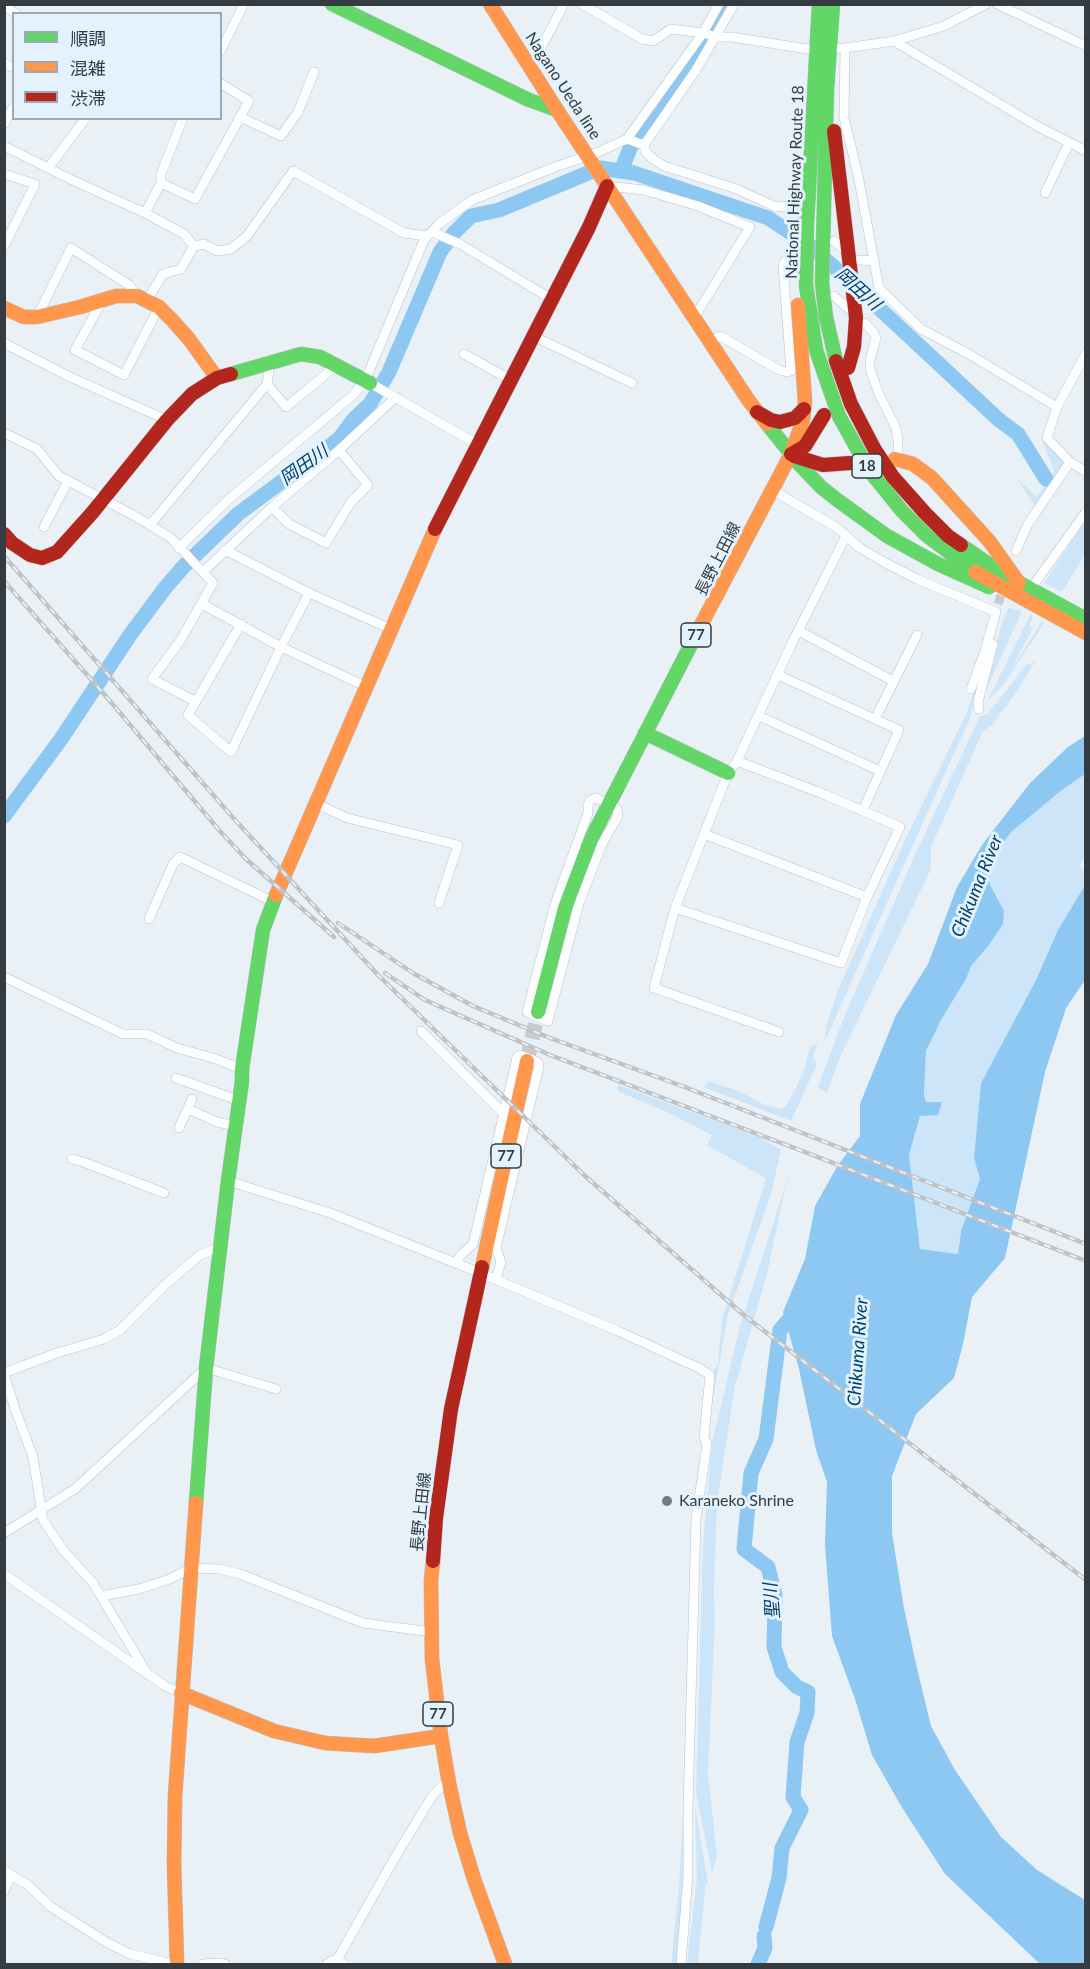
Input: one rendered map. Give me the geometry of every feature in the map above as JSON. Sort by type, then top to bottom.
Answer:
[{"type":"main road","name":"Nagano Ueda line","points":[[490,4],[607,186]]},
{"type":"main road","name":"National Highway Route 18","points":[[819,4],[827,89],[828,239],[822,283],[827,327],[851,404],[880,458],[903,490],[948,536],[1086,633]]},
{"type":"main road","name":"National Highway Route 18","points":[[833,4],[801,170],[802,221],[796,264],[808,302],[813,337],[824,377],[839,416],[866,465],[902,512],[926,535],[969,568],[1086,619]]},
{"type":"main road","points":[[336,5],[540,105],[557,110]]},
{"type":"main road","points":[[827,89],[851,256],[856,338],[848,368]]},
{"type":"main road","points":[[175,1965],[176,1785],[206,1368],[228,1181],[243,1081],[242,1069],[262,939],[274,902],[315,803],[425,549],[553,300],[607,186]]},
{"type":"main road","points":[[607,186],[757,412],[821,487],[887,536],[952,571],[1029,595]]},
{"type":"main road","points":[[791,454],[801,426],[804,409],[804,368],[796,264]]},
{"type":"main road","points":[[4,308],[24,317],[80,308],[116,296],[147,301],[189,339],[217,378]]},
{"type":"main road","points":[[4,534],[12,543],[30,555],[42,558],[57,552],[103,500],[167,420],[192,394],[217,378],[301,354],[320,357],[368,382]]},
{"type":"main road","points":[[757,412],[780,422],[795,418],[804,409]]},
{"type":"main road","points":[[791,454],[805,446],[824,415]]},
{"type":"main road","points":[[791,454],[823,465],[850,463]]},
{"type":"main road","name":"長野上田線","points":[[538,1012],[565,908],[584,855],[608,804],[791,454]]},
{"type":"main road","points":[[896,459],[918,466],[932,478],[990,542],[1029,595]]},
{"type":"main road","points":[[645,733],[728,773]]},
{"type":"main road","name":"長野上田線","points":[[506,1965],[475,1882],[460,1833],[449,1783],[432,1659],[433,1548],[444,1455],[460,1364],[527,1061]]},
{"type":"main road","points":[[181,1693],[274,1731],[325,1743],[374,1746],[441,1736]]},
{"type":"street","points":[[222,48],[244,4]]},
{"type":"street","points":[[531,67],[564,4]]},
{"type":"street","points":[[582,4],[642,39],[653,42],[671,29],[807,49],[845,48],[894,41],[944,26],[986,4]]},
{"type":"street","points":[[180,549],[229,499],[368,382],[424,240],[439,224],[472,200],[588,155],[635,142],[667,114],[710,35],[719,4]]},
{"type":"street","points":[[635,142],[734,4]]},
{"type":"street","points":[[997,4],[1086,46]]},
{"type":"street","points":[[894,41],[1086,151]]},
{"type":"street","points":[[845,48],[844,118],[858,175],[879,288],[921,329],[967,353],[1057,407]]},
{"type":"street","points":[[240,117],[280,136],[298,112],[314,72]]},
{"type":"street","points":[[161,183],[195,199],[249,101],[222,84]]},
{"type":"street","points":[[4,124],[12,110]]},
{"type":"street","points":[[48,168],[84,120]]},
{"type":"street","points":[[145,213],[161,183],[161,174],[182,120]]},
{"type":"street","points":[[635,142],[664,166],[734,188],[776,207],[788,206]]},
{"type":"street","points":[[1045,193],[1069,143]]},
{"type":"street","points":[[4,146],[145,213],[184,234],[194,246]]},
{"type":"street","points":[[102,301],[75,350],[124,375],[147,301],[163,274],[181,269],[194,246],[204,244],[217,251],[231,249],[247,236],[293,171],[404,233],[430,234],[460,244],[553,300]]},
{"type":"street","points":[[4,174],[35,184],[4,246]]},
{"type":"street","points":[[607,186],[644,190],[698,206],[750,227],[694,318]]},
{"type":"street","points":[[828,239],[851,256],[873,261]]},
{"type":"street","points":[[37,316],[71,248],[129,285],[147,301]]},
{"type":"street","points":[[710,342],[720,336],[779,370],[791,371],[783,265],[796,264]]},
{"type":"street","points":[[834,296],[853,310]]},
{"type":"street","points":[[865,323],[876,339],[870,369],[879,394],[896,428],[898,440],[896,459]]},
{"type":"street","points":[[533,336],[632,383]]},
{"type":"street","points":[[4,343],[70,377],[167,420]]},
{"type":"street","points":[[464,354],[511,380]]},
{"type":"street","points":[[1085,354],[1057,407],[1047,438],[1070,462],[1086,472]]},
{"type":"street","points":[[150,525],[267,384],[270,364]]},
{"type":"street","points":[[267,384],[286,407],[337,365]]},
{"type":"street","points":[[368,382],[477,444]]},
{"type":"street","points":[[203,570],[339,450],[392,395]]},
{"type":"street","points":[[4,433],[37,449],[59,476],[171,538],[213,583],[180,641],[152,679],[195,702]]},
{"type":"street","points":[[272,507],[289,524],[326,543],[351,502],[368,485],[339,450]]},
{"type":"street","points":[[1016,551],[1028,524],[1070,462]]},
{"type":"street","points":[[44,527],[68,481]]},
{"type":"street","points":[[772,490],[836,527],[870,554],[899,570],[997,608]]},
{"type":"street","points":[[1029,595],[1086,512]]},
{"type":"street","points":[[779,1032],[654,988],[675,908],[728,773],[737,761],[846,536]]},
{"type":"street","points":[[225,550],[309,593],[391,629]]},
{"type":"street","points":[[241,624],[188,715],[231,752],[309,593]]},
{"type":"street","points":[[202,604],[281,647],[367,687]]},
{"type":"street","points":[[971,689],[997,608]]},
{"type":"street","points":[[979,709],[978,702],[995,633],[997,608]]},
{"type":"street","points":[[799,631],[893,681]]},
{"type":"street","points":[[875,718],[917,635]]},
{"type":"street","points":[[778,675],[899,730],[863,810]]},
{"type":"street","points":[[759,716],[880,771]]},
{"type":"street","points":[[675,908],[841,963],[867,897],[900,827],[863,810],[737,761]]},
{"type":"street","points":[[596,798],[608,804],[617,809],[618,816],[602,844],[579,903],[548,1021],[527,1012],[546,934],[588,813],[588,803],[596,798]]},
{"type":"street","points":[[315,803],[348,819],[458,845],[439,903]]},
{"type":"street","points":[[704,834],[867,897]]},
{"type":"street","points":[[149,919],[173,864],[180,858],[274,902]]},
{"type":"street","points":[[4,977],[123,1034],[147,1034],[177,1048],[242,1069]]},
{"type":"street","points":[[421,1031],[504,1114]]},
{"type":"street","points":[[458,1263],[462,1254],[473,1244],[517,1057],[520,1055],[538,1062],[537,1077],[496,1248],[501,1262],[496,1279]]},
{"type":"street","points":[[176,1078],[240,1101]]},
{"type":"street","points":[[179,1128],[192,1099]]},
{"type":"street","points":[[188,1109],[217,1122],[236,1126]]},
{"type":"street","points":[[72,1159],[84,1161],[164,1192]]},
{"type":"street","points":[[228,1181],[330,1214],[480,1271],[618,1330],[710,1375],[704,1437],[707,1444],[696,1519],[688,1875],[681,1965]]},
{"type":"street","points":[[148,1675],[93,1583],[77,1568],[43,1520],[33,1457],[4,1373],[57,1353],[104,1339],[120,1330],[200,1255],[212,1250],[220,1252]]},
{"type":"street","points":[[4,1533],[75,1488],[206,1368],[276,1389]]},
{"type":"street","points":[[101,1596],[170,1579],[191,1568],[219,1569],[240,1574],[363,1623],[432,1632]]},
{"type":"street","points":[[4,1574],[148,1675],[181,1693]]},
{"type":"street","points":[[327,1965],[331,1961],[341,1963],[394,1859],[433,1795],[449,1783]]},
{"type":"street","points":[[4,1863],[8,1873],[4,1891]]},
{"type":"street","points":[[8,1873],[28,1885],[51,1907],[106,1942],[130,1954],[175,1965]]},
{"type":"street","points":[[202,1965],[220,1963],[225,1965]]},
{"type":"shaded area","points":[[1042,439],[1064,461],[1063,468],[1035,506],[1017,479],[1037,497],[1054,471]]},
{"type":"shaded area","points":[[1085,521],[1085,554],[1062,592],[1044,583]]},
{"type":"shaded area","points":[[1008,608],[1022,611],[985,692],[1001,626]]},
{"type":"shaded area","points":[[1031,614],[1033,617],[1029,625],[1033,628],[1014,663],[1042,621],[1044,623],[1004,684],[988,700]]},
{"type":"shaded area","points":[[988,651],[970,718],[824,1043],[827,1023],[838,990],[905,840],[967,712]]},
{"type":"shaded area","points":[[1035,662],[993,724],[983,731],[931,847],[931,869],[840,1057],[827,1093],[818,1087],[844,1017],[915,855],[980,716],[988,714],[1026,665]]},
{"type":"shaded area","points":[[1085,774],[1085,859],[1079,865],[1085,871],[1085,885],[1058,930],[1035,982],[981,1083],[974,1158],[980,1179],[961,1231],[958,1254],[920,1249],[909,1155],[920,1116],[942,1102],[926,1103],[924,1095],[926,1051],[971,966],[989,945],[1004,911],[986,877],[991,859],[1011,832]]},
{"type":"shaded area","points":[[818,1043],[813,1057],[817,1064],[791,1121],[704,1087],[708,1081],[781,1109],[786,1106],[795,1090],[805,1068],[810,1047]]},
{"type":"shaded area","points":[[618,1085],[759,1137],[781,1150],[771,1194],[728,1315],[707,1431],[713,1373],[718,1364],[722,1320],[766,1178],[707,1145],[712,1135],[671,1114],[617,1091]]},
{"type":"shaded area","points":[[796,1153],[785,1189],[767,1274],[735,1386],[717,1502],[715,1620],[708,1773],[717,1858],[712,1872],[696,1793],[703,1544],[712,1443],[740,1326]]},
{"type":"shaded area","points":[[686,1759],[686,1870],[678,1964],[671,1964],[679,1887]]},
{"type":"shaded area","points":[[695,1807],[708,1882],[705,1887],[698,1964],[687,1964],[697,1878]]},
{"type":"water","name":"Chikuma River","points":[[1085,736],[1085,774],[1011,832],[991,859],[986,877],[1004,911],[1003,924],[971,966],[926,1051],[924,1095],[926,1102],[942,1102],[938,1115],[920,1116],[909,1155],[920,1249],[958,1254],[961,1231],[980,1179],[974,1158],[981,1083],[1035,982],[1058,930],[1085,885],[1085,980],[1066,1008],[1045,1072],[1005,1258],[972,1297],[954,1378],[916,1414],[892,1476],[892,1533],[904,1608],[931,1726],[955,1770],[1001,1837],[1037,1870],[1085,1900],[1085,1964],[1040,1964],[945,1874],[901,1806],[872,1755],[832,1636],[825,1545],[827,1482],[816,1450],[799,1369],[783,1312],[805,1259],[815,1206],[838,1165],[860,1136],[860,1104],[896,1015],[928,964],[957,887],[982,845],[1030,783],[1068,747]]},
{"type":"waterway","name":"岡田川","points":[[621,171],[631,146],[668,101],[727,4]]},
{"type":"waterway","name":"岡田川","points":[[4,816],[61,739],[130,635],[184,566],[238,514],[339,439],[354,419],[370,404],[389,372],[440,252],[454,233],[471,216],[499,210],[600,168],[634,173],[768,218],[808,244],[999,420],[1018,434],[1046,479]]},
{"type":"waterway","name":"聖川","points":[[766,1927],[779,1878],[782,1848],[801,1810],[793,1797],[797,1742],[807,1713],[808,1692],[797,1687],[782,1672],[774,1647],[775,1595],[768,1567],[744,1549],[751,1473],[766,1439],[780,1330],[799,1308]]},
{"type":"waterway","name":"聖川","points":[[758,1964],[765,1948],[764,1936]]},
{"type":"tunnel","points":[[788,206],[809,222]]},
{"type":"tunnel","points":[[786,260],[806,275]]},
{"type":"tunnel","points":[[998,604],[1005,584]]},
{"type":"tunnel","points":[[527,1061],[538,1012]]},
{"type":"railway","points":[[4,556],[236,821],[379,976],[584,1175],[745,1316],[1086,1580]]},
{"type":"railway","points":[[4,581],[104,694],[219,830],[246,859],[334,937]]},
{"type":"railway","points":[[338,923],[413,973],[473,1006],[550,1038],[682,1086],[1086,1244]]},
{"type":"railway","points":[[385,973],[425,1000],[550,1055],[1086,1261]]},
{"type":"traffic: fast","points":[[332,4],[529,100],[557,110]]},
{"type":"traffic: fast","points":[[819,4],[807,224],[806,285],[816,350],[839,416],[869,470],[902,511],[926,535],[975,572]]},
{"type":"traffic: fast","points":[[833,4],[827,89],[822,283],[826,317],[836,361]]},
{"type":"traffic: fast","points":[[231,374],[301,354],[320,357],[370,383]]},
{"type":"traffic: fast","points":[[767,424],[800,465],[836,499],[887,536],[938,564],[989,587]]},
{"type":"traffic: fast","points":[[961,545],[1003,574],[1086,619]]},
{"type":"traffic: fast","points":[[538,1012],[565,908],[591,839],[701,625]]},
{"type":"traffic: fast","points":[[645,733],[728,773]]},
{"type":"traffic: fast","points":[[196,1503],[206,1368],[242,1069],[263,930],[276,895]]},
{"type":"traffic: slow","points":[[490,4],[557,110],[749,401],[767,424]]},
{"type":"traffic: slow","points":[[4,308],[24,317],[37,317],[116,296],[137,296],[159,307],[172,320],[217,378]]},
{"type":"traffic: slow","points":[[791,454],[803,420],[805,401],[798,305]]},
{"type":"traffic: slow","points":[[701,625],[791,454]]},
{"type":"traffic: slow","points":[[895,459],[913,464],[932,478],[990,542],[1019,583]]},
{"type":"traffic: slow","points":[[276,895],[435,529]]},
{"type":"traffic: slow","points":[[975,572],[1086,633]]},
{"type":"traffic: slow","points":[[482,1267],[527,1061]]},
{"type":"traffic: slow","points":[[177,1964],[174,1864],[175,1796],[196,1503]]},
{"type":"traffic: slow","points":[[433,1561],[432,1659],[449,1783],[460,1833],[475,1882],[505,1964]]},
{"type":"traffic: slow","points":[[181,1693],[274,1731],[325,1743],[374,1746],[441,1736]]},
{"type":"traffic: jam","points":[[834,131],[856,318],[854,347],[848,368]]},
{"type":"traffic: jam","points":[[435,529],[589,227],[607,186]]},
{"type":"traffic: jam","points":[[836,361],[851,404],[875,450],[893,477],[925,513],[948,536],[961,545]]},
{"type":"traffic: jam","points":[[4,534],[12,543],[30,555],[42,558],[57,552],[92,513],[167,420],[192,394],[217,378],[231,374]]},
{"type":"traffic: jam","points":[[757,412],[780,422],[795,418],[804,409]]},
{"type":"traffic: jam","points":[[791,454],[805,446],[824,415]]},
{"type":"traffic: jam","points":[[794,456],[823,465],[850,463]]},
{"type":"traffic: jam","points":[[433,1561],[436,1518],[451,1409],[482,1267]]},
{"type":"place","name":"Karaneko Shrine","points":[[667,1501]]}]
